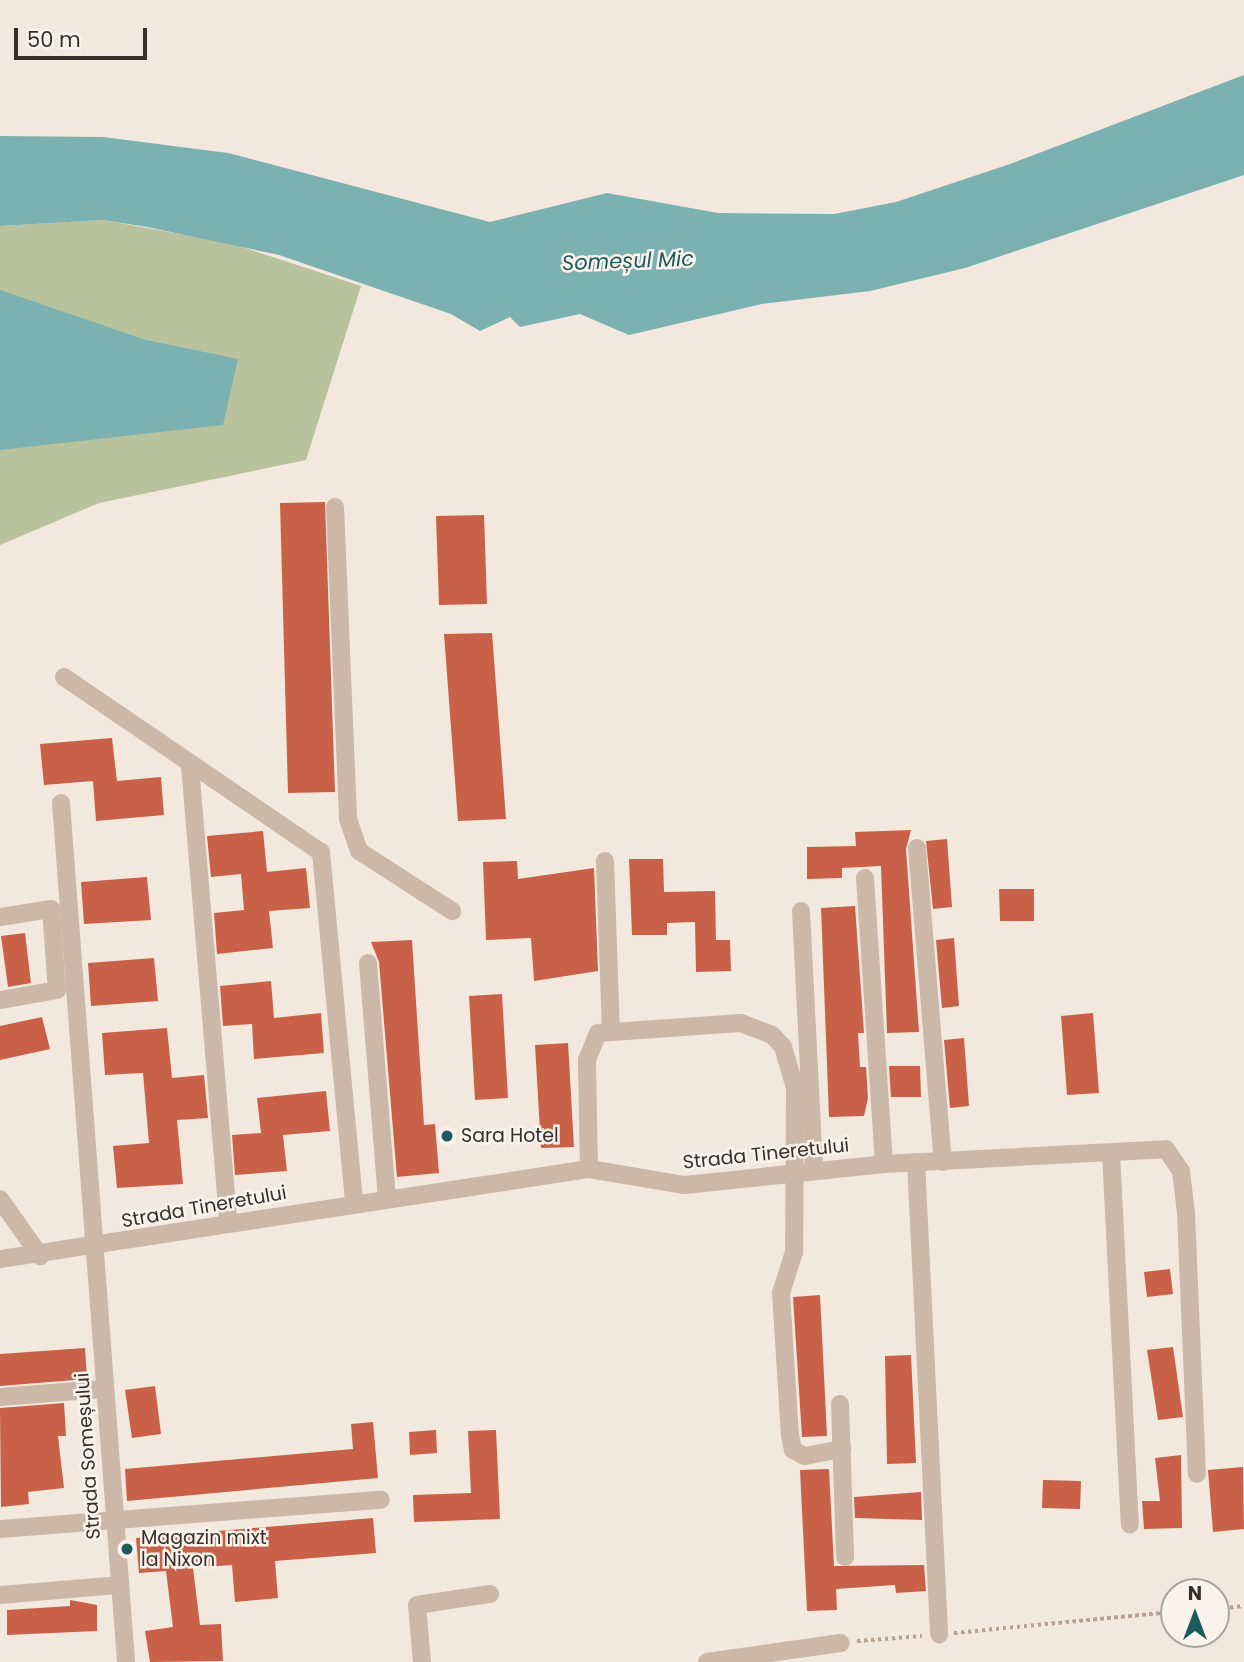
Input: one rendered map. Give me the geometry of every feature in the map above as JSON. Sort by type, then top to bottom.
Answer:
[{"type":"street","points":[[335,508],[348,819],[359,851],[452,911]]},
{"type":"street","points":[[64,677],[190,766],[321,852],[354,1202]]},
{"type":"street","points":[[190,766],[228,1223]]},
{"type":"street","name":"Strada Someșului","points":[[61,803],[97,1248],[103,1389],[126,1662]]},
{"type":"street","points":[[917,848],[943,1162]]},
{"type":"street","points":[[605,861],[611,1029]]},
{"type":"street","points":[[865,878],[884,1164]]},
{"type":"street","points":[[0,917],[51,909],[57,990],[0,1000]]},
{"type":"street","points":[[800,911],[805,1171],[794,1252],[781,1293],[790,1435],[793,1450],[805,1456],[842,1449]]},
{"type":"street","points":[[368,963],[387,1197]]},
{"type":"street","points":[[589,1169],[587,1060],[594,1039],[611,1029],[741,1023],[772,1034],[790,1061],[805,1171]]},
{"type":"street","name":"Strada Tineretului","points":[[0,1259],[97,1248],[354,1202],[589,1169],[685,1185],[884,1164],[1166,1149],[1181,1171],[1186,1213],[1196,1474]]},
{"type":"street","points":[[1111,1153],[1130,1525]]},
{"type":"street","points":[[916,1162],[939,1634]]},
{"type":"street","points":[[0,1199],[40,1256]]},
{"type":"street","points":[[0,1397],[103,1389]]},
{"type":"street","points":[[840,1404],[845,1556]]},
{"type":"street","points":[[0,1529],[381,1500]]},
{"type":"street","points":[[0,1595],[118,1585]]},
{"type":"street","points":[[422,1662],[416,1605],[490,1594]]},
{"type":"street","points":[[707,1662],[841,1643]]},
{"type":"path","points":[[841,1643],[1160,1613]]},
{"type":"green space","points":[[103,220],[230,243],[361,286],[306,460],[99,503],[0,545],[0,226]]},
{"type":"water","name":"Someșul Mic","points":[[1244,75],[1244,175],[965,268],[870,291],[762,304],[629,335],[580,314],[520,327],[510,317],[480,331],[451,314],[279,255],[147,227],[103,220],[0,226],[0,136],[103,137],[228,153],[490,222],[607,193],[718,213],[834,214],[896,202],[1010,164]]},
{"type":"water","points":[[0,290],[146,340],[238,359],[223,425],[0,450]]},
{"type":"building","points":[[325,502],[335,792],[288,793],[280,503]]},
{"type":"building","points":[[484,515],[487,604],[439,605],[436,516]]},
{"type":"building","points":[[492,633],[506,819],[458,821],[444,634]]},
{"type":"building","points":[[112,738],[117,781],[161,777],[164,815],[96,821],[93,781],[44,785],[40,744]]},
{"type":"building","points":[[911,830],[906,849],[919,1032],[887,1033],[881,866],[842,868],[842,878],[807,879],[807,847],[856,846],[855,832]]},
{"type":"building","points":[[263,831],[267,872],[306,868],[310,908],[269,911],[273,948],[217,954],[214,913],[244,910],[241,874],[211,877],[207,836]]},
{"type":"building","points":[[947,839],[952,907],[933,909],[926,841]]},
{"type":"building","points":[[629,859],[663,859],[664,892],[715,891],[716,940],[730,940],[731,971],[696,972],[695,922],[667,923],[667,935],[632,935]]},
{"type":"building","points":[[517,861],[518,879],[594,868],[598,971],[534,981],[531,938],[486,940],[483,862]]},
{"type":"building","points":[[147,877],[151,920],[84,924],[81,882]]},
{"type":"building","points":[[999,889],[1034,889],[1034,921],[1000,921]]},
{"type":"building","points":[[855,906],[864,1033],[858,1033],[860,1067],[866,1067],[868,1098],[864,1116],[829,1117],[821,908]]},
{"type":"building","points":[[25,933],[31,983],[8,987],[1,936]]},
{"type":"building","points":[[954,938],[959,1006],[942,1008],[936,940]]},
{"type":"building","points":[[412,940],[424,1125],[435,1124],[439,1173],[397,1177],[379,962],[371,942]]},
{"type":"building","points":[[154,958],[158,1001],[91,1006],[88,963]]},
{"type":"building","points":[[271,981],[274,1018],[321,1013],[324,1053],[254,1059],[252,1024],[223,1026],[220,986]]},
{"type":"building","points":[[502,994],[508,1098],[475,1100],[469,996]]},
{"type":"building","points":[[1093,1013],[1099,1093],[1067,1095],[1061,1016]]},
{"type":"building","points":[[42,1017],[50,1049],[0,1060],[0,1026]]},
{"type":"building","points":[[167,1028],[172,1078],[204,1075],[208,1118],[177,1120],[183,1184],[117,1188],[113,1146],[149,1143],[143,1073],[105,1075],[102,1033]]},
{"type":"building","points":[[964,1038],[969,1106],[950,1108],[944,1040]]},
{"type":"building","points":[[568,1043],[574,1147],[541,1148],[535,1045]]},
{"type":"building","points":[[889,1066],[920,1066],[921,1097],[891,1097]]},
{"type":"building","points":[[326,1091],[330,1131],[283,1135],[287,1171],[235,1175],[232,1135],[261,1133],[257,1098]]},
{"type":"building","points":[[1170,1269],[1173,1294],[1147,1297],[1144,1272]]},
{"type":"building","points":[[820,1295],[827,1436],[802,1437],[793,1297]]},
{"type":"building","points":[[1173,1347],[1183,1417],[1158,1420],[1147,1350]]},
{"type":"building","points":[[85,1348],[87,1379],[0,1386],[0,1354]]},
{"type":"building","points":[[911,1355],[916,1463],[887,1464],[885,1356]]},
{"type":"building","points":[[155,1386],[161,1434],[132,1438],[125,1390]]},
{"type":"building","points":[[64,1403],[66,1436],[58,1436],[64,1488],[28,1492],[29,1504],[1,1507],[0,1408]]},
{"type":"building","points":[[373,1422],[378,1478],[127,1501],[125,1469],[353,1449],[351,1424]]},
{"type":"building","points":[[436,1430],[437,1453],[410,1455],[409,1432]]},
{"type":"building","points":[[496,1430],[500,1519],[414,1522],[413,1495],[471,1493],[468,1431]]},
{"type":"building","points":[[1181,1455],[1182,1528],[1144,1529],[1142,1501],[1160,1501],[1155,1458]]},
{"type":"building","points":[[1243,1467],[1244,1529],[1213,1532],[1208,1470]]},
{"type":"building","points":[[829,1469],[834,1566],[924,1565],[926,1591],[896,1593],[895,1585],[836,1589],[837,1610],[807,1611],[800,1470]]},
{"type":"building","points":[[1043,1480],[1081,1481],[1080,1509],[1042,1508]]},
{"type":"building","points":[[921,1492],[922,1520],[855,1518],[854,1497]]},
{"type":"building","points":[[373,1518],[376,1553],[275,1561],[278,1598],[235,1602],[232,1565],[193,1568],[200,1625],[221,1624],[223,1661],[150,1662],[145,1631],[173,1627],[166,1571],[139,1573],[136,1538]]},
{"type":"building","points":[[70,1600],[97,1605],[97,1631],[7,1635],[7,1610],[70,1606]]},
{"type":"place","name":"Sara Hotel","points":[[447,1136]]},
{"type":"place","name":"Magazin mixt la Nixon","points":[[127,1549]]}]
